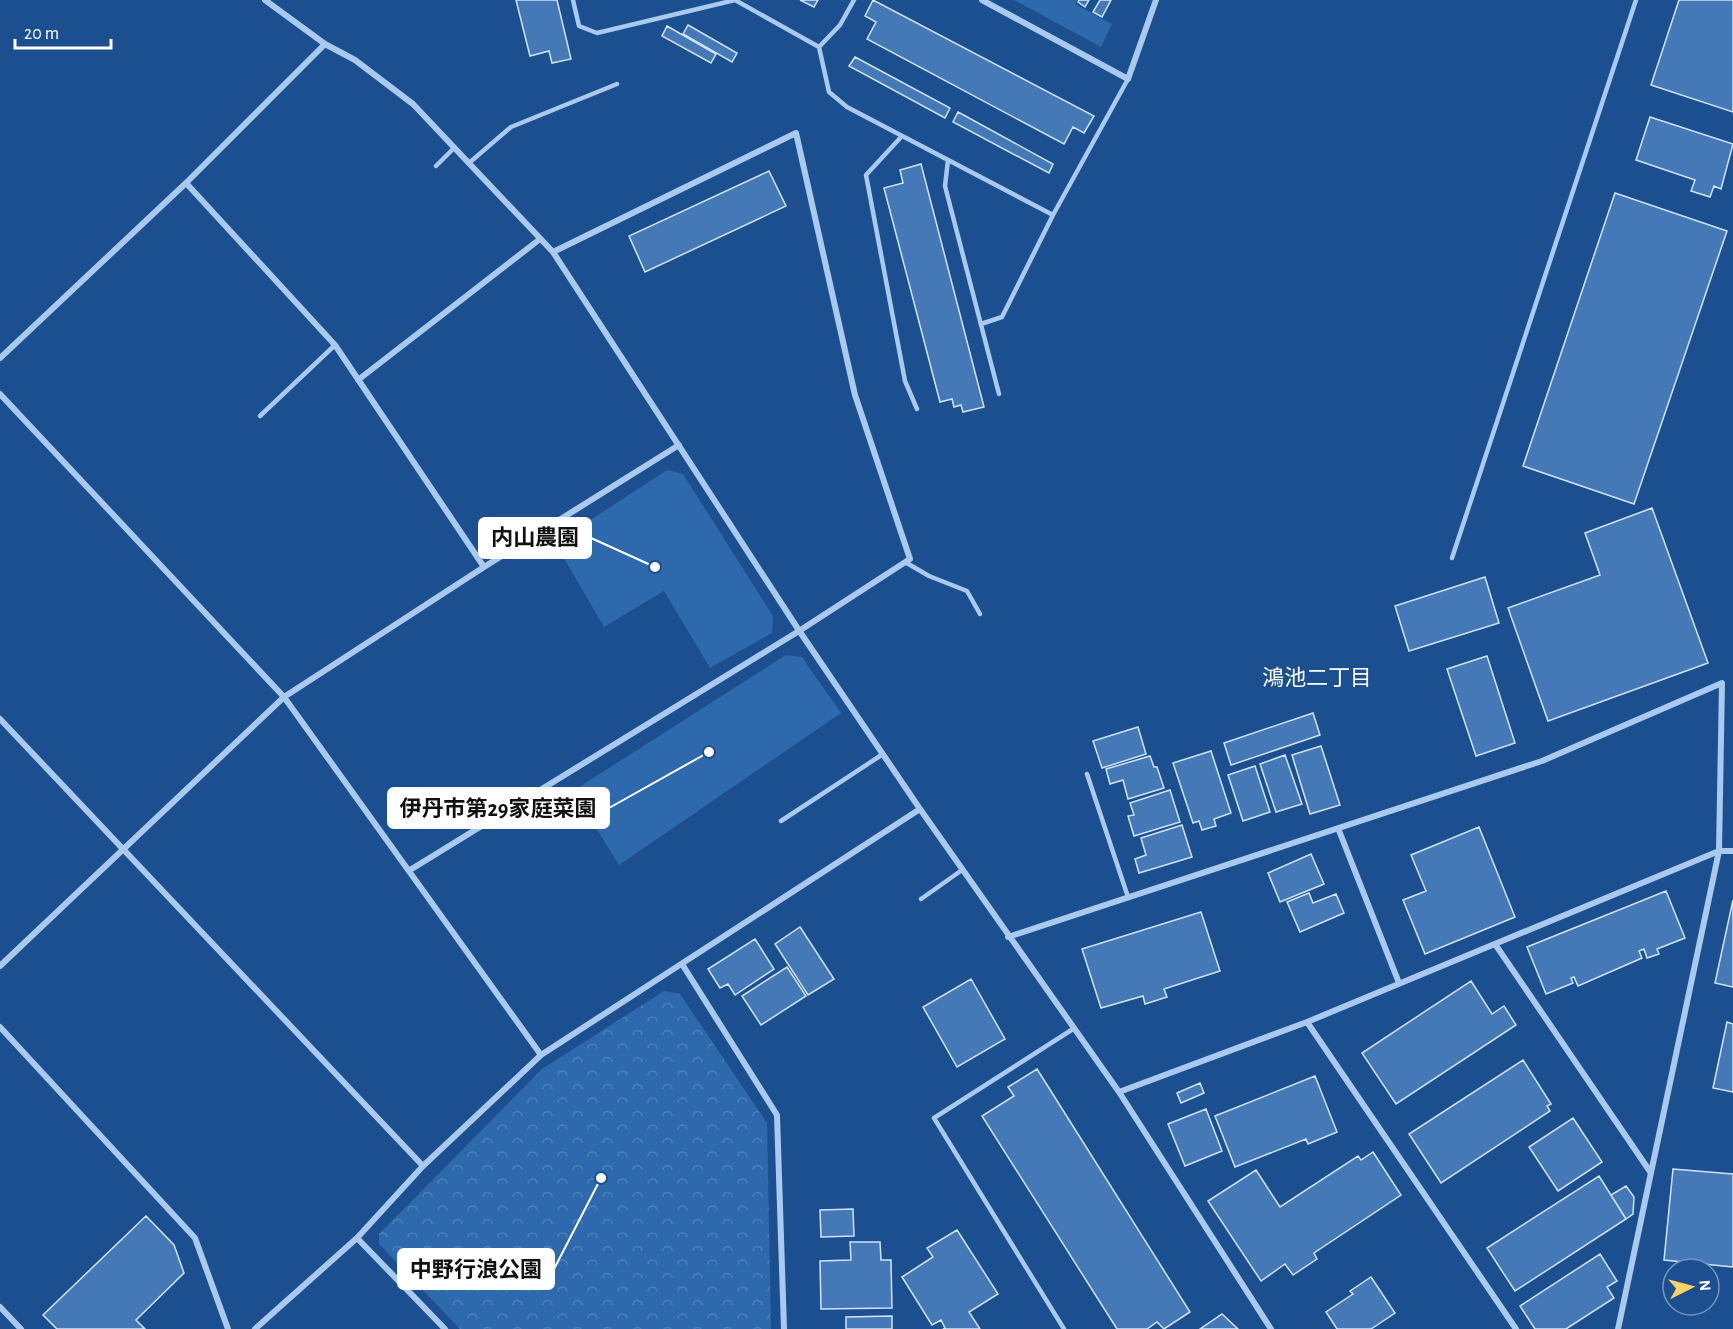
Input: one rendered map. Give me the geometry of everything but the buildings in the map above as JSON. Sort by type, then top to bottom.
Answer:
[{"type":"street","points":[[265,0],[325,44],[354,60],[412,104],[553,252],[799,631],[1008,937],[1119,1092],[1271,1329]]},
{"type":"street","points":[[982,0],[1128,79],[1156,0]]},
{"type":"street","points":[[0,358],[186,183],[325,44]]},
{"type":"street","points":[[410,870],[799,631],[910,559],[855,395],[796,133],[553,252]]},
{"type":"street","points":[[186,183],[335,345],[484,567]]},
{"type":"street","points":[[358,380],[540,239]]},
{"type":"street","points":[[0,393],[284,697],[541,1055]]},
{"type":"street","points":[[0,966],[284,697],[484,567],[679,445]]},
{"type":"street","points":[[1008,937],[1542,761],[1722,683],[1719,851],[1618,1329]]},
{"type":"street","points":[[0,719],[423,1166]]},
{"type":"street","points":[[255,1329],[357,1238],[423,1166],[541,1055],[920,809]]},
{"type":"street","points":[[1338,828],[1399,983]]},
{"type":"street","points":[[1119,1092],[1307,1022],[1719,851],[1733,851]]},
{"type":"street","points":[[1495,944],[1651,1173]]},
{"type":"street","points":[[682,964],[777,1115],[784,1329]]},
{"type":"street","points":[[1307,1022],[1516,1329]]},
{"type":"street","points":[[0,1027],[195,1238],[228,1329]]},
{"type":"street","points":[[357,1238],[445,1329]]},
{"type":"street","points":[[0,1307],[21,1329]]},
{"type":"lane","points":[[573,0],[579,26],[597,33],[735,0],[819,47],[829,92],[847,107],[1053,215]]},
{"type":"lane","points":[[819,47],[840,25],[854,0]]},
{"type":"lane","points":[[1452,558],[1636,0]]},
{"type":"lane","points":[[981,324],[1002,317],[1053,215],[1128,79]]},
{"type":"lane","points":[[469,163],[511,127],[617,84]]},
{"type":"lane","points":[[902,136],[866,175],[904,381],[916,409]]},
{"type":"lane","points":[[436,166],[454,148]]},
{"type":"lane","points":[[948,160],[945,186],[999,394]]},
{"type":"lane","points":[[260,416],[335,345]]},
{"type":"lane","points":[[905,562],[929,576],[967,591],[980,614]]},
{"type":"lane","points":[[781,821],[884,754]]},
{"type":"lane","points":[[1087,774],[1128,897]]},
{"type":"lane","points":[[921,899],[962,870]]},
{"type":"lane","points":[[1064,1329],[934,1118],[1073,1029]]},
{"type":"green space","points":[[1014,0],[1077,0],[1075,4],[1112,24],[1101,47]]},
{"type":"green space","points":[[667,470],[683,474],[773,616],[772,633],[710,668],[664,591],[604,627],[555,543]]},
{"type":"green space","points":[[786,655],[802,657],[841,713],[619,865],[573,791]]},
{"type":"green space","points":[[664,991],[680,994],[767,1123],[771,1329],[460,1329],[379,1244],[379,1234],[542,1069]]},
{"type":"place","name":"内山農園","points":[[655,567]]},
{"type":"place","name":"伊丹市第29家庭菜園","points":[[709,752]]},
{"type":"place","name":"中野行浪公園","points":[[601,1178]]},
{"type":"district","name":"鴻池二丁目","points":[[1317,678]]}]
